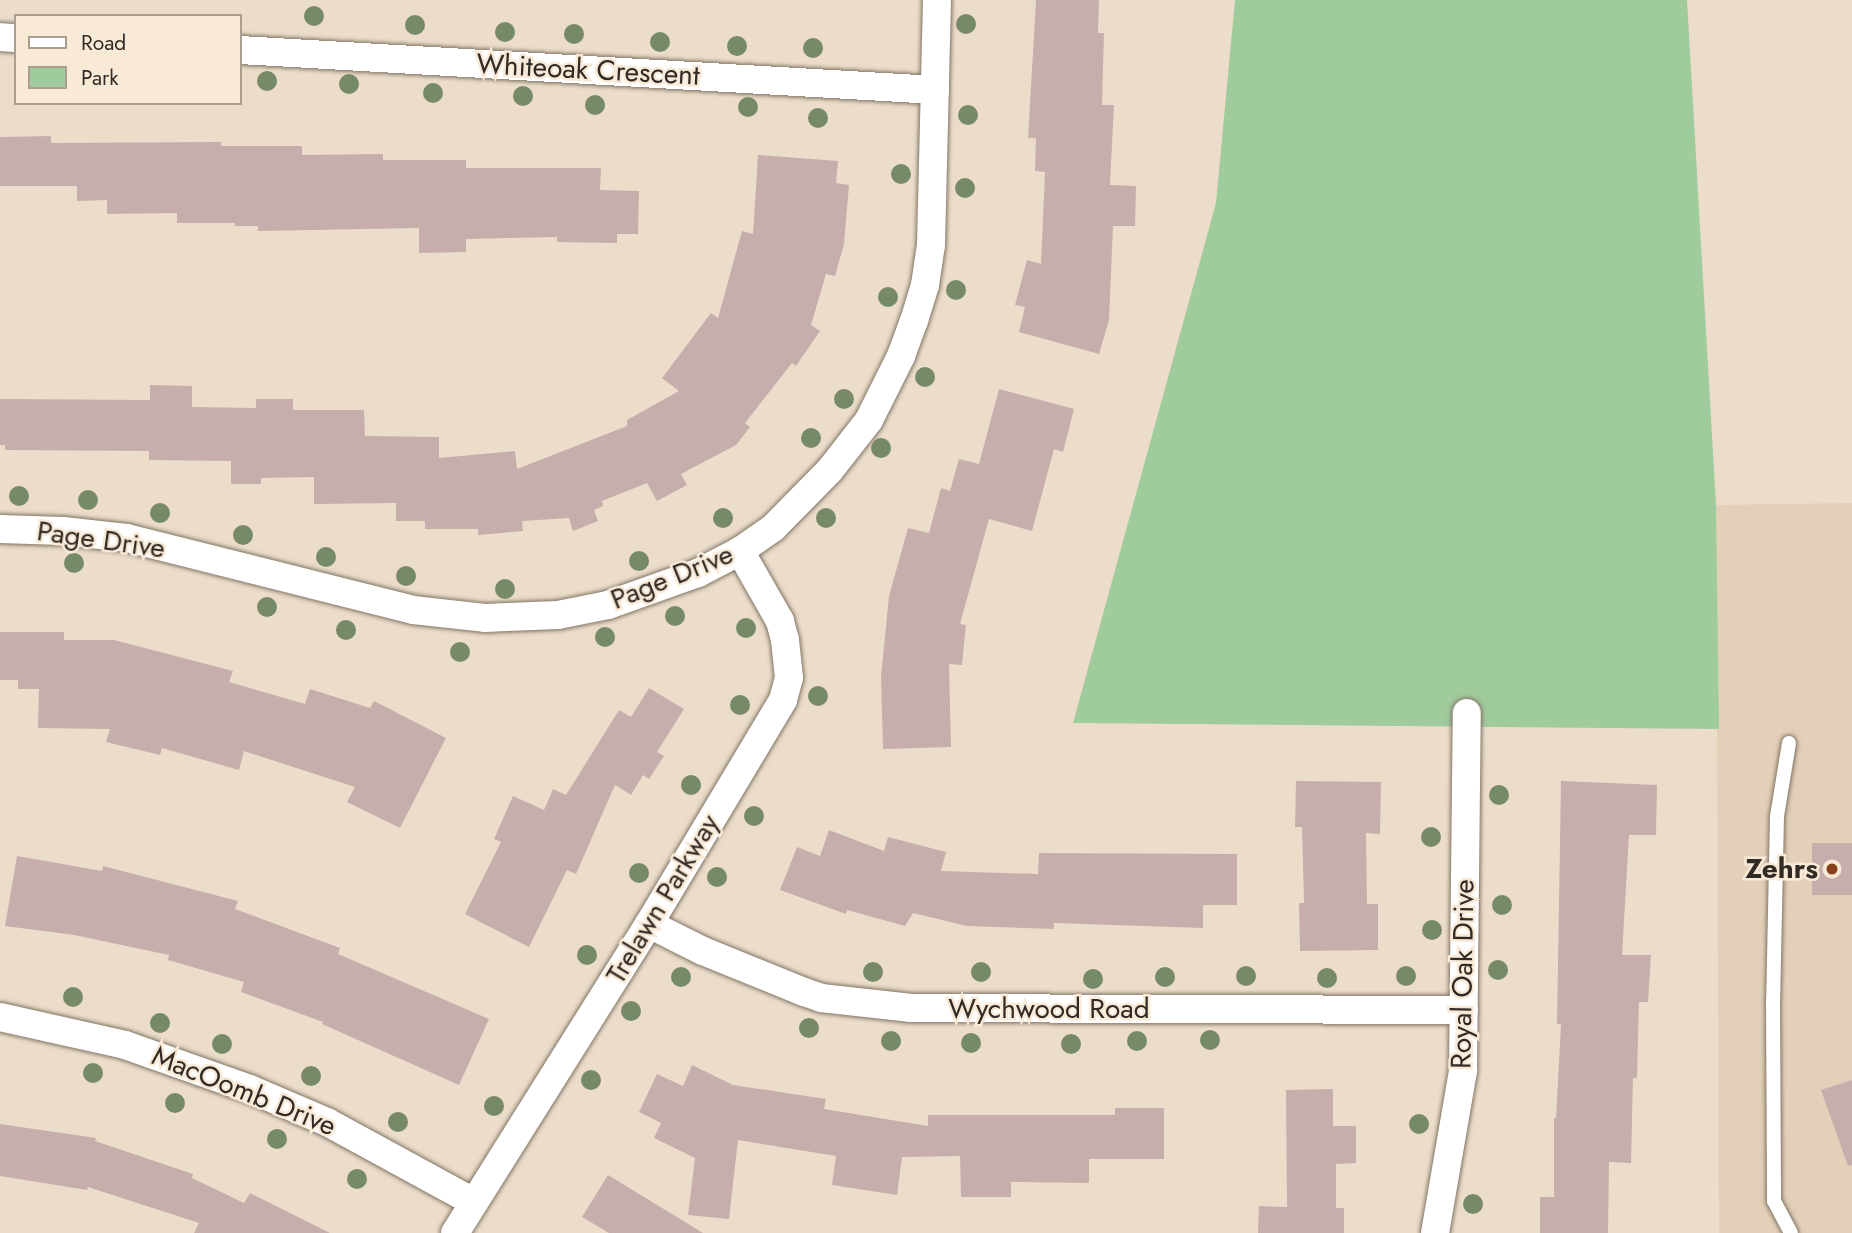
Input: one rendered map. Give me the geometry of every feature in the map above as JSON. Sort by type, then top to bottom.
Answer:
[{"type":"street","name":"Page Drive","points":[[0,529],[63,531],[127,538],[412,610],[485,618],[558,615],[608,605],[687,578],[740,551],[773,528],[830,470],[869,420],[901,356],[925,285],[931,244],[937,0]]},
{"type":"street","name":"Whiteoak Crescent","points":[[242,50],[935,90]]},
{"type":"street","name":"Trelawn Parkway","points":[[455,1233],[649,924],[783,701],[789,659],[780,621],[740,551]]},
{"type":"street","name":"Royal Oak Drive","points":[[1435,1233],[1463,1071],[1467,713]]},
{"type":"street","name":"Wychwood Road","points":[[649,924],[713,956],[804,992],[875,1004],[982,1010],[1464,1010]]},
{"type":"street","name":"MacOomb Drive","points":[[0,1017],[125,1045],[250,1089],[327,1122],[474,1202]]},
{"type":"lane","points":[[1789,743],[1777,816],[1773,1000],[1774,1201],[1791,1233]]},
{"type":"shaded area","points":[[1852,503],[1852,1233],[1719,1233],[1716,505]]},
{"type":"green space","points":[[1235,0],[1687,0],[1716,505],[1719,729],[1073,723],[1216,203]]},
{"type":"building","points":[[1036,0],[1099,0],[1098,33],[1104,33],[1102,105],[1114,105],[1110,185],[1136,186],[1135,226],[1113,226],[1109,320],[1099,354],[1019,332],[1025,307],[1015,305],[1027,260],[1041,264],[1045,172],[1035,171],[1036,138],[1028,138]]},
{"type":"building","points":[[51,136],[51,143],[221,142],[221,146],[302,146],[302,155],[383,154],[383,160],[466,160],[466,168],[601,168],[600,190],[639,191],[638,234],[617,234],[617,243],[557,242],[557,237],[466,239],[466,252],[419,253],[419,228],[258,231],[258,226],[235,226],[235,223],[177,223],[177,213],[107,214],[107,200],[77,201],[77,186],[0,186],[0,137]]},
{"type":"building","points":[[758,155],[838,161],[836,183],[849,185],[844,244],[835,276],[826,274],[811,325],[820,331],[796,366],[792,363],[745,423],[750,427],[736,445],[681,474],[687,485],[657,501],[647,483],[602,501],[603,506],[594,510],[598,521],[573,531],[569,518],[522,521],[523,531],[478,535],[478,529],[425,529],[425,521],[396,521],[396,503],[314,504],[314,477],[261,478],[261,484],[231,484],[231,461],[149,460],[149,451],[5,450],[5,445],[0,445],[0,399],[150,400],[150,385],[192,386],[192,407],[256,408],[256,399],[293,399],[293,410],[364,410],[365,436],[439,437],[439,458],[515,451],[517,469],[627,426],[627,420],[679,391],[662,378],[711,313],[718,318],[742,231],[753,234]]},
{"type":"building","points":[[999,389],[1074,409],[1063,452],[1054,449],[1032,531],[989,519],[960,624],[966,625],[962,665],[949,664],[951,747],[883,749],[881,677],[889,596],[908,528],[929,533],[941,488],[950,491],[959,459],[979,464]]},
{"type":"building","points":[[0,632],[64,632],[64,640],[114,640],[233,671],[229,682],[305,704],[310,689],[370,708],[374,701],[446,738],[400,828],[347,802],[355,787],[244,751],[239,770],[162,748],[160,755],[106,742],[110,729],[38,728],[39,689],[18,689],[18,680],[0,680]]},
{"type":"building","points":[[649,688],[684,709],[657,752],[664,756],[649,779],[643,775],[631,795],[615,785],[576,874],[567,870],[529,947],[465,914],[501,842],[494,839],[513,796],[544,810],[553,789],[566,795],[619,710],[631,717]]},
{"type":"building","points":[[1296,781],[1381,782],[1380,834],[1366,833],[1367,904],[1378,904],[1378,950],[1300,951],[1299,903],[1304,903],[1302,827],[1295,827]]},
{"type":"building","points":[[1561,781],[1657,785],[1656,835],[1629,835],[1622,955],[1651,955],[1648,1002],[1639,1002],[1637,1078],[1633,1078],[1631,1163],[1609,1162],[1608,1233],[1540,1233],[1540,1197],[1554,1197],[1554,1118],[1561,1024],[1557,1024]]},
{"type":"building","points":[[829,830],[884,851],[888,837],[946,852],[941,871],[1038,874],[1039,853],[1237,854],[1237,905],[1203,905],[1203,928],[1054,923],[1054,929],[967,926],[913,913],[905,926],[847,910],[846,914],[780,890],[797,847],[820,856]]},
{"type":"building","name":"Zehrs","points":[[1812,843],[1852,843],[1852,895],[1812,895]]},
{"type":"building","points":[[17,856],[102,871],[103,866],[238,901],[235,909],[340,948],[338,954],[489,1019],[459,1085],[322,1024],[323,1022],[241,992],[244,982],[168,960],[169,955],[74,935],[5,926]]},
{"type":"building","points":[[692,1065],[733,1085],[826,1099],[824,1109],[928,1126],[928,1115],[1115,1115],[1115,1108],[1164,1108],[1164,1159],[1089,1159],[1089,1183],[1011,1182],[1011,1197],[961,1197],[960,1156],[902,1157],[897,1195],[832,1185],[836,1156],[738,1140],[729,1219],[688,1215],[695,1158],[654,1138],[661,1123],[639,1112],[657,1074],[683,1086]]},
{"type":"building","points":[[1852,1080],[1852,1165],[1848,1166],[1821,1090]]},
{"type":"building","points":[[1333,1089],[1333,1126],[1356,1126],[1356,1163],[1336,1164],[1336,1208],[1344,1208],[1344,1233],[1258,1233],[1259,1206],[1287,1207],[1286,1090]]},
{"type":"building","points":[[0,1124],[96,1138],[95,1141],[193,1174],[192,1178],[244,1203],[250,1193],[330,1233],[194,1233],[199,1223],[88,1187],[87,1190],[0,1176]]},
{"type":"building","points":[[608,1175],[703,1233],[609,1233],[582,1217]]},
{"type":"place","name":"Zehrs","points":[[1832,869]]}]
